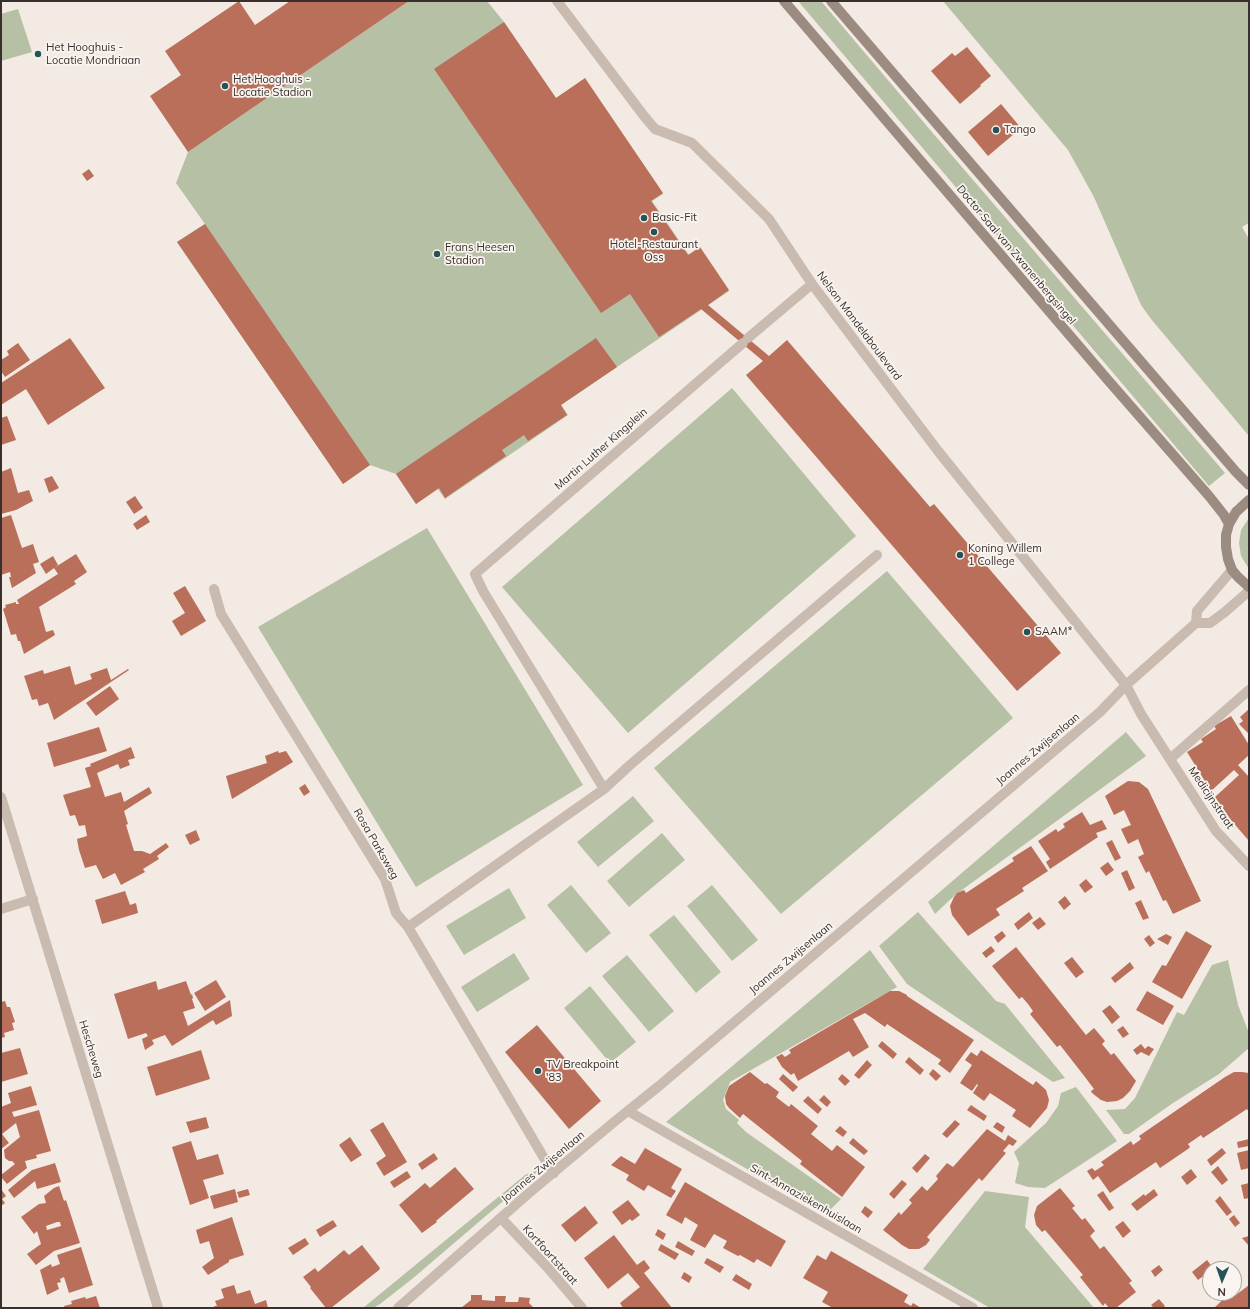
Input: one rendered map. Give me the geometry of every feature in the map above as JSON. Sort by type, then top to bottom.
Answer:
[{"type":"main road","name":"Doctor Saal van Zwanenbergsingel","points":[[784,1],[1209,496],[1229,524]]},
{"type":"main road","points":[[831,1],[1236,472],[1249,485]]},
{"type":"main road","points":[[1249,500],[1236,512],[1229,524],[1226,535],[1228,559],[1232,570],[1249,587]]},
{"type":"street","name":"Nelson Mandelaboulevard","points":[[557,1],[655,129],[692,143],[769,219],[812,284],[938,451],[1126,685]]},
{"type":"street","name":"Martin Luther Kingplein","points":[[604,789],[483,591],[475,574],[812,284]]},
{"type":"street","points":[[408,927],[604,789],[630,765],[877,555]]},
{"type":"street","points":[[1232,570],[1196,611],[1196,623],[1210,623],[1249,591]]},
{"type":"street","name":"Rosa Parksweg","points":[[214,589],[221,614],[385,879],[396,913],[408,927],[554,1173]]},
{"type":"street","name":"Joannes Zwijsenlaan","points":[[398,1308],[554,1173],[671,1076],[1100,712],[1126,685],[1196,623]]},
{"type":"street","name":"Medicijnstraat","points":[[1126,685],[1141,714],[1216,831],[1249,866]]},
{"type":"street","points":[[1170,759],[1249,690]]},
{"type":"street","name":"Hescheweg","points":[[1,797],[158,1308]]},
{"type":"street","points":[[1,909],[32,899]]},
{"type":"street","name":"Sint-Annaziekenhuislaan","points":[[628,1111],[973,1308]]},
{"type":"street","name":"Kortfoortstraat","points":[[501,1218],[548,1268],[582,1308]]},
{"type":"green space","name":"Frans Heesen Stadion","points":[[409,1],[487,1],[504,22],[556,98],[585,79],[663,194],[652,201],[702,274],[713,267],[729,291],[561,405],[568,415],[445,499],[438,489],[416,504],[396,474],[370,465],[343,484],[177,242],[205,224],[176,183],[188,152]]},
{"type":"green space","points":[[798,1],[821,1],[1225,473],[1209,486]]},
{"type":"green space","points":[[943,1],[1249,1],[1249,223],[1242,227],[1249,239],[1249,436],[1141,305],[1094,197],[1068,150]]},
{"type":"green space","points":[[18,9],[32,52],[1,61],[1,14]]},
{"type":"green space","points":[[732,388],[856,536],[628,733],[502,587]]},
{"type":"green space","points":[[1249,518],[1249,569],[1241,556],[1239,543],[1241,530]]},
{"type":"green space","points":[[427,528],[583,785],[416,887],[258,627]]},
{"type":"green space","points":[[887,571],[1013,718],[781,914],[654,768]]},
{"type":"green space","points":[[1126,732],[1146,756],[955,895],[935,914],[928,902]]},
{"type":"green space","points":[[633,796],[654,821],[598,867],[577,842]]},
{"type":"green space","points":[[662,833],[685,860],[629,907],[607,881]]},
{"type":"green space","points":[[571,885],[611,933],[586,953],[547,905]]},
{"type":"green space","points":[[712,885],[758,940],[732,961],[687,906]]},
{"type":"green space","points":[[509,888],[526,918],[464,955],[446,926]]},
{"type":"green space","points":[[918,912],[996,1001],[1005,1004],[1065,1078],[1053,1082],[907,984],[879,946]]},
{"type":"green space","points":[[674,915],[721,972],[696,993],[649,935]]},
{"type":"green space","points":[[870,950],[897,987],[730,1082],[723,1100],[726,1109],[739,1120],[737,1123],[746,1132],[841,1199],[830,1210],[814,1208],[666,1122]]},
{"type":"green space","points":[[514,953],[530,979],[477,1012],[461,987]]},
{"type":"green space","points":[[627,955],[674,1011],[649,1032],[602,976]]},
{"type":"green space","points":[[1228,960],[1238,1005],[1249,1033],[1249,1048],[1219,1074],[1173,1103],[1129,1134],[1124,1134],[1106,1110],[1125,1109],[1135,1098],[1177,1012],[1184,1015],[1212,965]]},
{"type":"green space","points":[[590,986],[636,1042],[610,1063],[564,1008]]},
{"type":"green space","points":[[1076,1087],[1117,1141],[1045,1188],[1028,1187],[1015,1183],[1019,1163],[1014,1152],[1046,1123],[1058,1106],[1061,1093]]},
{"type":"green space","points":[[542,1168],[412,1279],[380,1304],[373,1308],[363,1308],[525,1175]]},
{"type":"green space","points":[[985,1191],[1029,1197],[1025,1227],[1094,1308],[990,1308],[923,1269]]},
{"type":"building","name":"Het Hooghuis - Locatie Stadion","points":[[239,1],[255,25],[290,1],[409,1],[188,152],[150,96],[181,75],[165,51]]},
{"type":"building","points":[[504,22],[556,98],[585,78],[663,193],[651,201],[688,255],[700,247],[729,290],[708,305],[769,356],[787,340],[930,507],[934,504],[1061,653],[1017,691],[746,375],[763,361],[701,309],[659,337],[630,294],[601,313],[434,69]]},
{"type":"building","points":[[967,47],[991,76],[960,104],[931,71],[952,53],[955,56]]},
{"type":"building","points":[[1001,104],[1021,128],[988,156],[968,132]]},
{"type":"building","points":[[89,169],[94,176],[87,181],[82,174]]},
{"type":"building","points":[[205,224],[370,465],[343,484],[177,242]]},
{"type":"building","points":[[70,338],[105,388],[48,425],[26,389],[1,405],[1,383]]},
{"type":"building","points":[[596,338],[617,367],[561,405],[567,415],[528,441],[524,435],[502,450],[506,456],[445,498],[439,488],[416,504],[396,474]]},
{"type":"building","points":[[18,343],[30,360],[5,377],[1,371],[1,360],[9,355],[7,351]]},
{"type":"building","points":[[7,416],[16,440],[1,445],[1,418]]},
{"type":"building","points":[[11,468],[18,493],[29,490],[33,501],[16,510],[1,514],[1,472]]},
{"type":"building","points":[[52,476],[59,488],[49,493],[44,479]]},
{"type":"building","points":[[135,496],[143,508],[134,514],[126,502]]},
{"type":"building","points":[[11,515],[22,548],[33,544],[39,562],[33,564],[36,573],[12,588],[9,577],[11,577],[10,572],[1,575],[1,518]]},
{"type":"building","points":[[146,515],[150,522],[137,530],[133,524]]},
{"type":"building","points":[[76,554],[87,572],[74,581],[76,584],[39,607],[46,632],[53,630],[55,635],[24,654],[16,634],[11,635],[3,609],[6,607],[5,605],[16,602],[16,604],[19,604],[17,600],[58,574],[54,568]]},
{"type":"building","points":[[53,556],[58,565],[46,574],[40,564]]},
{"type":"building","points":[[185,586],[206,621],[181,636],[172,621],[185,613],[173,593]]},
{"type":"building","points":[[70,666],[75,685],[92,679],[90,674],[107,668],[111,680],[128,669],[129,670],[54,720],[48,703],[39,706],[37,699],[32,700],[24,676],[43,670],[44,674]]},
{"type":"building","points":[[110,686],[119,699],[96,716],[86,703]]},
{"type":"building","points":[[1249,709],[1249,734],[1239,724],[1243,721],[1240,717]]},
{"type":"building","points":[[1231,716],[1249,745],[1249,755],[1238,765],[1249,777],[1249,841],[1231,820],[1215,797],[1239,775],[1234,770],[1211,791],[1187,752],[1203,742],[1201,739],[1216,729],[1214,726]]},
{"type":"building","points":[[99,727],[107,751],[54,767],[47,743]]},
{"type":"building","points":[[131,747],[135,758],[128,760],[130,765],[120,769],[118,764],[97,773],[105,797],[121,792],[124,802],[149,787],[152,793],[124,811],[128,824],[126,825],[134,851],[142,851],[150,854],[166,843],[169,847],[157,856],[159,859],[143,869],[145,872],[121,885],[115,873],[103,879],[96,865],[85,868],[77,839],[87,836],[85,825],[79,826],[75,815],[70,816],[63,795],[91,787],[85,768],[91,766],[90,764]]},
{"type":"building","points":[[278,751],[279,753],[286,751],[293,762],[232,799],[226,776],[267,763],[265,756]]},
{"type":"building","points":[[1128,781],[1139,782],[1148,789],[1201,901],[1173,914],[1166,900],[1163,901],[1149,871],[1146,873],[1138,857],[1144,854],[1138,839],[1128,844],[1121,829],[1131,825],[1124,810],[1114,815],[1105,796]]},
{"type":"building","points":[[305,784],[310,792],[304,796],[299,788]]},
{"type":"building","points":[[1082,812],[1090,825],[1102,820],[1107,829],[1096,833],[1098,837],[1050,869],[1046,862],[1050,859],[1038,841],[1056,829],[1058,832],[1065,827],[1063,824]]},
{"type":"building","points":[[196,830],[200,840],[190,845],[185,835]]},
{"type":"building","points":[[1112,840],[1121,858],[1115,861],[1106,843]]},
{"type":"building","points":[[1031,846],[1048,871],[1022,888],[1024,891],[996,909],[1000,915],[968,936],[952,915],[950,906],[954,897],[957,893],[964,890],[966,893],[1014,861],[1012,858]]},
{"type":"building","points":[[1108,862],[1114,870],[1106,876],[1100,868]]},
{"type":"building","points":[[1127,870],[1135,888],[1129,891],[1121,873]]},
{"type":"building","points":[[1086,879],[1093,887],[1085,893],[1079,885]]},
{"type":"building","points":[[125,891],[130,905],[136,903],[138,913],[102,924],[95,900]]},
{"type":"building","points":[[1065,896],[1071,904],[1064,910],[1058,902]]},
{"type":"building","points":[[1141,900],[1149,918],[1143,920],[1135,903]]},
{"type":"building","points":[[1029,912],[1033,918],[1018,930],[1014,924]]},
{"type":"building","points":[[1040,917],[1046,924],[1038,930],[1032,923]]},
{"type":"building","points":[[1002,931],[1006,936],[998,943],[994,937]]},
{"type":"building","points":[[1186,931],[1212,946],[1182,999],[1152,982],[1162,965],[1166,966]]},
{"type":"building","points":[[1166,934],[1172,937],[1168,945],[1157,939]]},
{"type":"building","points":[[1149,935],[1155,943],[1150,947],[1144,939]]},
{"type":"building","points":[[991,946],[995,951],[986,958],[982,953]]},
{"type":"building","points":[[1016,947],[1086,1035],[1094,1028],[1105,1041],[1102,1044],[1111,1055],[1114,1053],[1136,1081],[1130,1091],[1123,1098],[1117,1101],[1107,1102],[1101,1100],[1092,1093],[1091,1091],[1094,1089],[1060,1045],[1057,1047],[1030,1014],[1033,1011],[1028,1004],[1022,997],[1019,999],[992,966]]},
{"type":"building","points":[[1072,957],[1084,972],[1076,978],[1064,963]]},
{"type":"building","points":[[1130,962],[1134,968],[1115,983],[1111,978]]},
{"type":"building","points":[[216,980],[226,997],[205,1011],[194,993]]},
{"type":"building","points":[[156,981],[158,990],[186,981],[191,995],[192,994],[195,1008],[183,1012],[188,1026],[230,1000],[232,1016],[216,1025],[213,1020],[172,1046],[165,1035],[152,1040],[154,1044],[145,1050],[142,1039],[148,1036],[146,1033],[128,1039],[114,994]]},
{"type":"building","points":[[890,991],[899,991],[907,995],[974,1040],[950,1073],[938,1064],[941,1060],[887,1024],[885,1027],[865,1013],[853,1019],[869,1047],[853,1057],[849,1051],[798,1081],[794,1073],[791,1075],[782,1067],[776,1057],[782,1054],[785,1057],[791,1053],[789,1050]]},
{"type":"building","points":[[1147,991],[1174,1006],[1163,1025],[1136,1010]]},
{"type":"building","points":[[5,1001],[7,1007],[10,1007],[15,1022],[12,1023],[14,1030],[4,1033],[5,1037],[1,1038],[1,1002]]},
{"type":"building","points":[[1110,1005],[1120,1017],[1112,1024],[1102,1011]]},
{"type":"building","points":[[537,1025],[601,1101],[569,1129],[505,1052]]},
{"type":"building","points":[[1123,1026],[1129,1034],[1123,1038],[1117,1030]]},
{"type":"building","points":[[882,1041],[897,1054],[893,1059],[878,1046]]},
{"type":"building","points":[[1141,1044],[1145,1049],[1148,1046],[1154,1049],[1149,1056],[1141,1052],[1137,1055],[1133,1050]]},
{"type":"building","points":[[20,1048],[28,1074],[1,1082],[1,1053]]},
{"type":"building","points":[[201,1050],[210,1079],[156,1096],[147,1067]]},
{"type":"building","points":[[981,1050],[1033,1085],[1036,1081],[1046,1090],[1049,1100],[1047,1108],[1030,1128],[1012,1116],[1016,1110],[990,1093],[984,1101],[973,1093],[978,1085],[977,1084],[972,1091],[960,1083],[972,1065],[965,1060],[971,1052],[977,1056]]},
{"type":"building","points":[[909,1057],[924,1070],[920,1075],[905,1062]]},
{"type":"building","points":[[867,1060],[872,1065],[859,1079],[854,1075]]},
{"type":"building","points":[[933,1069],[941,1076],[936,1081],[929,1074]]},
{"type":"building","points":[[750,1072],[765,1084],[767,1083],[779,1092],[776,1097],[789,1107],[791,1104],[818,1126],[811,1134],[832,1151],[837,1145],[865,1167],[842,1197],[800,1164],[802,1161],[743,1114],[740,1118],[726,1104],[725,1096],[729,1086]]},
{"type":"building","points":[[1234,1072],[1249,1073],[1249,1112],[1247,1109],[1203,1138],[1201,1135],[1188,1144],[1190,1147],[1188,1149],[1160,1168],[1156,1162],[1110,1193],[1098,1176],[1093,1180],[1087,1171],[1092,1168],[1095,1171],[1104,1165],[1101,1162],[1131,1141],[1133,1145],[1141,1139],[1139,1136]]},
{"type":"building","points":[[783,1074],[798,1087],[793,1092],[779,1079]]},
{"type":"building","points":[[842,1074],[850,1081],[845,1086],[838,1079]]},
{"type":"building","points":[[31,1086],[37,1105],[12,1112],[14,1117],[39,1110],[51,1151],[36,1155],[37,1158],[25,1161],[27,1168],[7,1184],[1,1175],[15,1164],[5,1158],[4,1150],[20,1137],[16,1123],[2,1134],[9,1143],[1,1149],[1,1107],[11,1103],[8,1093]]},
{"type":"building","points":[[824,1095],[831,1102],[827,1107],[819,1100]]},
{"type":"building","points":[[808,1096],[822,1109],[818,1114],[803,1101]]},
{"type":"building","points":[[971,1105],[987,1116],[984,1121],[967,1110]]},
{"type":"building","points":[[206,1117],[209,1128],[190,1133],[186,1122]]},
{"type":"building","points":[[955,1120],[960,1124],[947,1138],[942,1134]]},
{"type":"building","points":[[383,1122],[407,1162],[384,1176],[376,1163],[386,1156],[370,1130]]},
{"type":"building","points":[[997,1122],[1005,1127],[1002,1133],[993,1127]]},
{"type":"building","points":[[840,1126],[847,1132],[843,1137],[835,1131]]},
{"type":"building","points":[[987,1129],[1005,1141],[1008,1135],[1017,1141],[1013,1146],[1009,1144],[1003,1151],[1006,1153],[982,1181],[979,1178],[927,1237],[930,1240],[926,1245],[919,1249],[909,1249],[883,1230],[899,1212],[901,1215],[912,1203],[909,1200],[922,1186],[927,1191],[938,1179],[936,1176],[947,1163],[953,1167]]},
{"type":"building","points":[[350,1137],[362,1155],[351,1162],[339,1145]]},
{"type":"building","points":[[853,1138],[868,1151],[864,1155],[849,1143]]},
{"type":"building","points":[[1249,1139],[1249,1146],[1238,1148],[1237,1142]]},
{"type":"building","points":[[191,1141],[197,1160],[218,1154],[224,1174],[203,1180],[209,1198],[190,1205],[172,1147]]},
{"type":"building","points":[[645,1148],[682,1169],[671,1188],[676,1191],[671,1198],[648,1185],[644,1191],[626,1180],[629,1175],[611,1165],[621,1156],[635,1164]]},
{"type":"building","points":[[1222,1148],[1226,1153],[1211,1166],[1207,1160]]},
{"type":"building","points":[[1249,1150],[1249,1168],[1241,1170],[1237,1153]]},
{"type":"building","points":[[434,1153],[438,1159],[422,1170],[418,1164]]},
{"type":"building","points":[[925,1154],[930,1158],[917,1173],[912,1168]]},
{"type":"building","points":[[55,1163],[61,1182],[37,1189],[35,1181],[14,1198],[8,1190],[32,1170]]},
{"type":"building","points":[[1218,1166],[1228,1180],[1222,1185],[1211,1172]]},
{"type":"building","points":[[455,1167],[474,1189],[436,1221],[437,1222],[422,1233],[399,1205],[425,1183],[430,1188]]},
{"type":"building","points":[[1191,1169],[1197,1177],[1187,1185],[1181,1177]]},
{"type":"building","points":[[407,1171],[411,1177],[394,1188],[390,1182]]},
{"type":"building","points":[[902,1180],[907,1184],[894,1199],[889,1194]]},
{"type":"building","points":[[685,1182],[786,1241],[771,1267],[757,1259],[754,1263],[723,1248],[727,1241],[714,1234],[705,1248],[690,1240],[698,1225],[685,1217],[682,1224],[666,1215]]},
{"type":"building","points":[[1249,1183],[1249,1198],[1244,1199],[1241,1185]]},
{"type":"building","points":[[59,1186],[64,1201],[66,1200],[80,1243],[54,1251],[36,1265],[27,1254],[41,1244],[37,1231],[34,1234],[21,1217],[39,1204],[46,1203],[44,1196]],"holes":[[[60,1222],[61,1226],[47,1230],[46,1226]]]},
{"type":"building","points":[[1060,1188],[1075,1206],[1072,1208],[1082,1220],[1085,1218],[1095,1231],[1090,1236],[1100,1249],[1104,1246],[1132,1281],[1129,1283],[1136,1292],[1116,1308],[1109,1308],[1105,1303],[1103,1306],[1080,1277],[1083,1275],[1045,1230],[1042,1232],[1036,1225],[1034,1215],[1037,1206]]},
{"type":"building","points":[[1,1189],[6,1196],[2,1199],[5,1203],[1,1206]]},
{"type":"building","points":[[235,1189],[238,1202],[214,1209],[210,1196]]},
{"type":"building","points":[[248,1189],[250,1195],[239,1198],[237,1192]]},
{"type":"building","points":[[1154,1189],[1158,1195],[1137,1211],[1131,1204],[1144,1194],[1145,1196]]},
{"type":"building","points":[[1103,1191],[1114,1208],[1109,1211],[1097,1195]]},
{"type":"building","points":[[1220,1196],[1232,1212],[1227,1216],[1215,1201]]},
{"type":"building","points":[[628,1200],[640,1215],[632,1221],[630,1219],[622,1225],[612,1212]]},
{"type":"building","points":[[585,1206],[598,1223],[575,1242],[561,1225]]},
{"type":"building","points":[[865,1206],[873,1212],[868,1218],[861,1212]]},
{"type":"building","points":[[1234,1215],[1240,1223],[1235,1227],[1229,1219]]},
{"type":"building","points":[[232,1217],[244,1255],[229,1260],[229,1262],[208,1275],[202,1267],[214,1258],[209,1241],[200,1244],[196,1230]]},
{"type":"building","points":[[333,1220],[337,1226],[320,1237],[316,1230]]},
{"type":"building","points":[[1123,1221],[1131,1231],[1123,1238],[1115,1227]]},
{"type":"building","points":[[658,1229],[666,1234],[663,1240],[655,1235]]},
{"type":"building","points":[[614,1235],[637,1265],[644,1260],[650,1268],[644,1273],[672,1308],[623,1308],[620,1303],[640,1287],[628,1273],[608,1289],[584,1258]]},
{"type":"building","points":[[1249,1236],[1249,1246],[1242,1238]]},
{"type":"building","points":[[305,1238],[309,1244],[293,1255],[288,1248]]},
{"type":"building","points":[[678,1241],[695,1251],[692,1256],[675,1247]]},
{"type":"building","points":[[661,1244],[679,1254],[675,1260],[658,1250]]},
{"type":"building","points":[[362,1245],[380,1268],[379,1270],[331,1308],[326,1308],[303,1277],[315,1268],[318,1272],[344,1250],[349,1255]]},
{"type":"building","points":[[81,1247],[93,1285],[69,1293],[64,1277],[60,1279],[61,1282],[57,1283],[59,1289],[47,1295],[40,1270],[51,1264],[52,1267],[60,1264],[57,1255]]},
{"type":"building","points":[[831,1251],[908,1295],[904,1302],[911,1306],[913,1303],[921,1308],[833,1308],[822,1302],[828,1292],[803,1278],[817,1255],[826,1260]]},
{"type":"building","points":[[707,1258],[724,1267],[720,1273],[704,1263]]},
{"type":"building","points":[[1202,1264],[1202,1277],[1198,1280],[1192,1272]]},
{"type":"building","points":[[1159,1265],[1163,1270],[1155,1277],[1151,1271]]},
{"type":"building","points":[[684,1272],[692,1277],[689,1283],[681,1278]]},
{"type":"building","points":[[736,1274],[752,1284],[749,1290],[732,1280]]},
{"type":"building","points":[[234,1285],[237,1294],[250,1290],[255,1304],[266,1300],[268,1308],[215,1308],[214,1306],[217,1306],[215,1301],[224,1298],[221,1289]]},
{"type":"building","points":[[1249,1285],[1249,1308],[1214,1308],[1221,1301],[1242,1301],[1242,1290]]},
{"type":"building","points":[[471,1295],[482,1295],[482,1300],[495,1301],[495,1296],[506,1296],[505,1302],[518,1302],[519,1297],[530,1298],[529,1303],[534,1308],[461,1308],[471,1300]]},
{"type":"building","points":[[96,1296],[100,1308],[65,1308],[64,1306],[72,1304],[71,1301]]},
{"type":"building","points":[[1159,1299],[1165,1306],[1163,1308],[1154,1308],[1151,1305]]},
{"type":"place","name":"Het Hooghuis - Locatie Mondriaan","points":[[38,54]]},
{"type":"place","name":"Het Hooghuis - Locatie Stadion","points":[[225,86]]},
{"type":"place","name":"Tango","points":[[996,130]]},
{"type":"place","name":"Basic-Fit","points":[[644,218]]},
{"type":"place","name":"Hotel-Restaurant Oss","points":[[654,232]]},
{"type":"place","name":"Frans Heesen Stadion","points":[[437,254]]},
{"type":"place","name":"Koning Willem 1 College","points":[[960,555]]},
{"type":"place","name":"SAAM*","points":[[1027,632]]},
{"type":"place","name":"TV Breakpoint '83","points":[[538,1071]]}]
